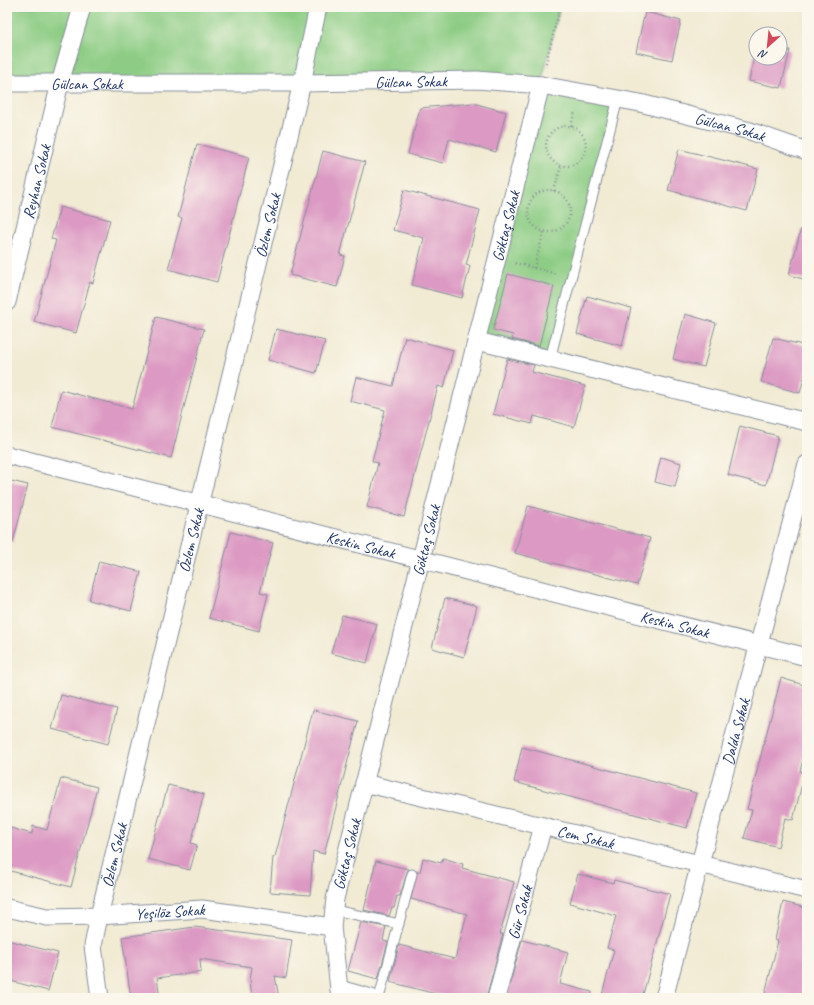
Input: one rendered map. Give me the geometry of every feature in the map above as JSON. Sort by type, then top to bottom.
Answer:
[{"type":"street","name":"Reyhan Sokak","points":[[7,302],[60,83],[82,7]]},
{"type":"street","name":"Özlem Sokak","points":[[100,998],[93,946],[99,916],[302,83],[318,7]]},
{"type":"street","name":"Gülcan Sokak","points":[[7,82],[302,83],[478,80],[541,85],[618,99],[750,131],[807,151]]},
{"type":"street","name":"Göktaş Sokak","points":[[340,994],[332,927],[334,910],[364,783],[541,85]]},
{"type":"street","points":[[477,341],[807,422]]},
{"type":"street","name":"Keskin Sokak","points":[[7,455],[807,657]]},
{"type":"street","name":"Dalda Sokak","points":[[664,998],[807,464]]},
{"type":"street","name":"Cem Sokak","points":[[364,783],[807,890]]},
{"type":"street","name":"Gür Sokak","points":[[496,998],[543,826]]},
{"type":"street","name":"Yeşilöz Sokak","points":[[7,908],[47,917],[99,916],[202,909],[332,927]]},
{"type":"street","points":[[340,994],[371,998]]},
{"type":"lane","points":[[550,359],[618,99]]},
{"type":"lane","points":[[379,998],[412,874]]},
{"type":"lane","points":[[334,910],[399,924]]},
{"type":"path","points":[[541,85],[560,7]]},
{"type":"path","points":[[571,126],[582,132],[587,145],[586,151],[579,162],[567,166],[561,166],[550,159],[545,147],[546,141],[549,135],[558,127],[571,126]]},
{"type":"path","points":[[554,191],[561,166]]},
{"type":"path","points":[[548,190],[554,191],[565,198],[568,204],[569,216],[562,227],[557,230],[544,231],[538,228],[529,219],[529,206],[536,195],[548,190]]},
{"type":"path","points":[[534,268],[544,231]]},
{"type":"path","points":[[498,259],[571,278]]},
{"type":"green space","points":[[7,7],[560,7],[541,85],[7,83]]},
{"type":"green space","points":[[541,85],[618,99],[550,359],[477,341]]},
{"type":"building","points":[[645,12],[681,21],[672,60],[636,52]]},
{"type":"building","points":[[752,66],[786,66],[781,88],[749,81]]},
{"type":"building","points":[[473,103],[506,112],[496,152],[449,139],[443,163],[408,154],[420,108]]},
{"type":"building","points":[[197,144],[249,157],[217,282],[168,269],[182,218],[178,217]]},
{"type":"building","points":[[679,149],[758,169],[747,211],[668,190]]},
{"type":"building","points":[[323,151],[365,162],[340,255],[345,256],[337,287],[290,275]]},
{"type":"building","points":[[404,190],[480,210],[466,265],[470,266],[462,298],[412,285],[424,238],[393,230]]},
{"type":"building","points":[[60,207],[110,220],[93,283],[90,282],[76,333],[34,322],[56,240],[51,239]]},
{"type":"building","points":[[801,229],[807,230],[807,280],[789,275]]},
{"type":"building","points":[[508,274],[554,286],[539,346],[512,339],[513,335],[493,330]]},
{"type":"building","points":[[587,296],[631,308],[622,346],[577,334]]},
{"type":"building","points":[[685,314],[716,323],[704,367],[673,359]]},
{"type":"building","points":[[156,317],[204,329],[171,458],[52,427],[61,390],[132,409]]},
{"type":"building","points":[[276,329],[325,341],[316,373],[268,360]]},
{"type":"building","points":[[405,337],[453,350],[444,388],[438,386],[404,517],[367,507],[378,463],[372,461],[385,410],[350,401],[356,377],[393,386]]},
{"type":"building","points":[[773,338],[807,346],[807,367],[800,393],[761,382]]},
{"type":"building","points":[[507,359],[534,365],[532,372],[585,386],[574,427],[534,416],[532,424],[493,414]]},
{"type":"building","points":[[740,426],[778,436],[766,485],[728,475]]},
{"type":"building","points":[[661,457],[681,463],[675,487],[655,482]]},
{"type":"building","points":[[7,480],[28,485],[13,542],[7,541]]},
{"type":"building","points":[[528,506],[650,538],[637,585],[515,553]]},
{"type":"building","points":[[231,532],[273,543],[260,592],[268,594],[259,631],[209,618]]},
{"type":"building","points":[[99,561],[141,572],[131,611],[89,600]]},
{"type":"building","points":[[445,598],[477,606],[464,657],[432,648]]},
{"type":"building","points":[[342,615],[377,624],[367,663],[331,653]]},
{"type":"building","points":[[781,678],[807,686],[807,745],[800,771],[805,772],[793,820],[785,818],[778,847],[744,838],[752,810],[747,809]]},
{"type":"building","points":[[61,695],[117,709],[108,744],[52,729]]},
{"type":"building","points":[[313,710],[358,721],[324,854],[313,851],[310,895],[270,892],[273,857],[275,857]]},
{"type":"building","points":[[522,747],[696,793],[687,828],[514,782]]},
{"type":"building","points":[[61,778],[97,787],[71,887],[7,870],[7,827],[32,834],[33,826],[47,830]]},
{"type":"building","points":[[168,785],[204,794],[191,843],[197,845],[190,870],[148,859]]},
{"type":"building","points":[[423,858],[441,863],[443,858],[463,864],[462,868],[514,882],[500,934],[503,934],[486,998],[451,998],[390,982],[399,945],[455,959],[467,914],[411,899],[417,872],[420,872]]},
{"type":"building","points":[[376,861],[408,869],[400,896],[397,896],[394,908],[392,908],[389,916],[364,910]]},
{"type":"building","points":[[578,874],[613,883],[614,880],[670,894],[642,998],[604,998],[605,995],[602,995],[614,950],[607,948],[616,916],[570,903]]},
{"type":"building","points":[[783,902],[807,908],[807,986],[804,998],[764,998],[778,941],[775,940]]},
{"type":"building","points":[[361,922],[386,927],[383,941],[388,942],[378,979],[348,971]]},
{"type":"building","points":[[195,927],[292,940],[286,978],[275,976],[279,998],[252,998],[250,979],[252,967],[200,959],[201,972],[157,978],[160,998],[131,998],[122,937]]},
{"type":"building","points":[[7,940],[58,953],[48,991],[7,980]]},
{"type":"building","points":[[522,940],[568,952],[560,984],[592,992],[591,998],[506,998]]}]
